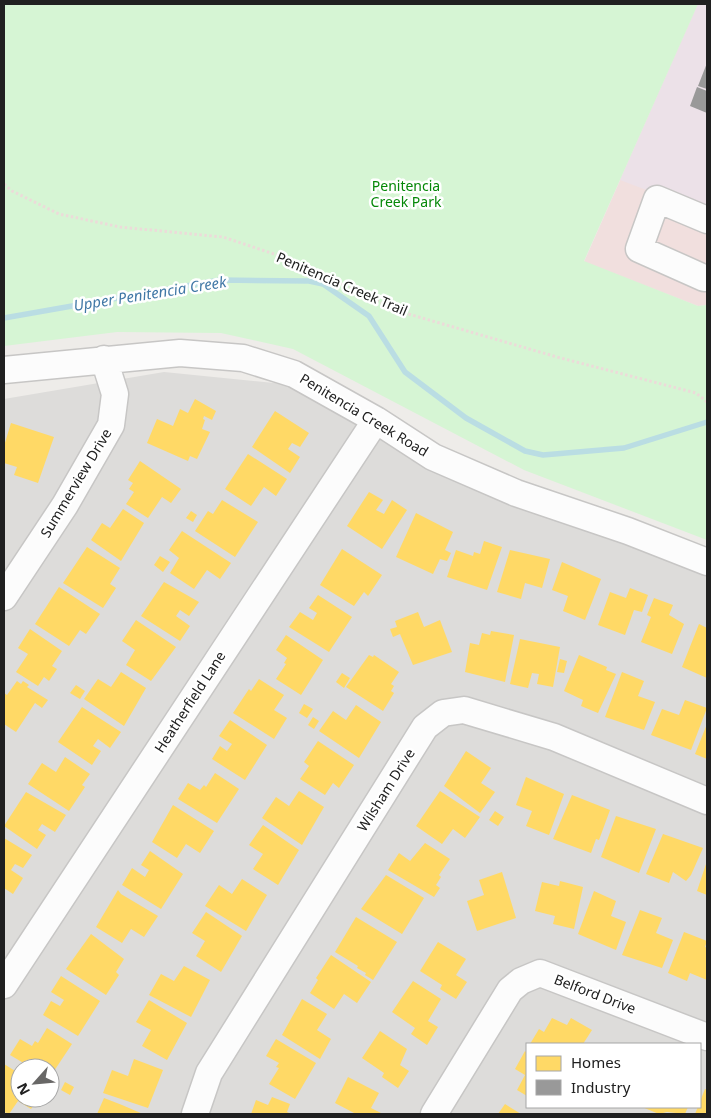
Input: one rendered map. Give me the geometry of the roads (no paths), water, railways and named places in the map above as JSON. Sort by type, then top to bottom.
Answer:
[{"type":"street","points":[[707,220],[657,200],[639,249],[707,278]]},
{"type":"street","name":"Penitencia Creek Road","points":[[4,370],[180,353],[243,358],[294,374],[376,420],[433,457],[508,489],[628,531],[707,562]]},
{"type":"street","name":"Summerview Drive","points":[[4,598],[65,505],[111,425],[115,394],[104,359]]},
{"type":"street","name":"Heatherfield Lane","points":[[4,984],[376,420]]},
{"type":"street","name":"Wilsham Drive","points":[[194,1114],[209,1073],[425,727],[443,714],[464,710],[554,737],[707,801]]},
{"type":"street","name":"Belford Drive","points":[[434,1114],[510,990],[521,981],[540,973],[707,1037]]},
{"type":"waterway","name":"Upper Penitencia Creek","points":[[4,318],[220,280],[309,281],[323,284],[369,316],[405,372],[466,418],[525,451],[543,455],[624,448],[707,422]]},
{"type":"park label","name":"Penitencia Creek Park","points":[[406,194]]}]
